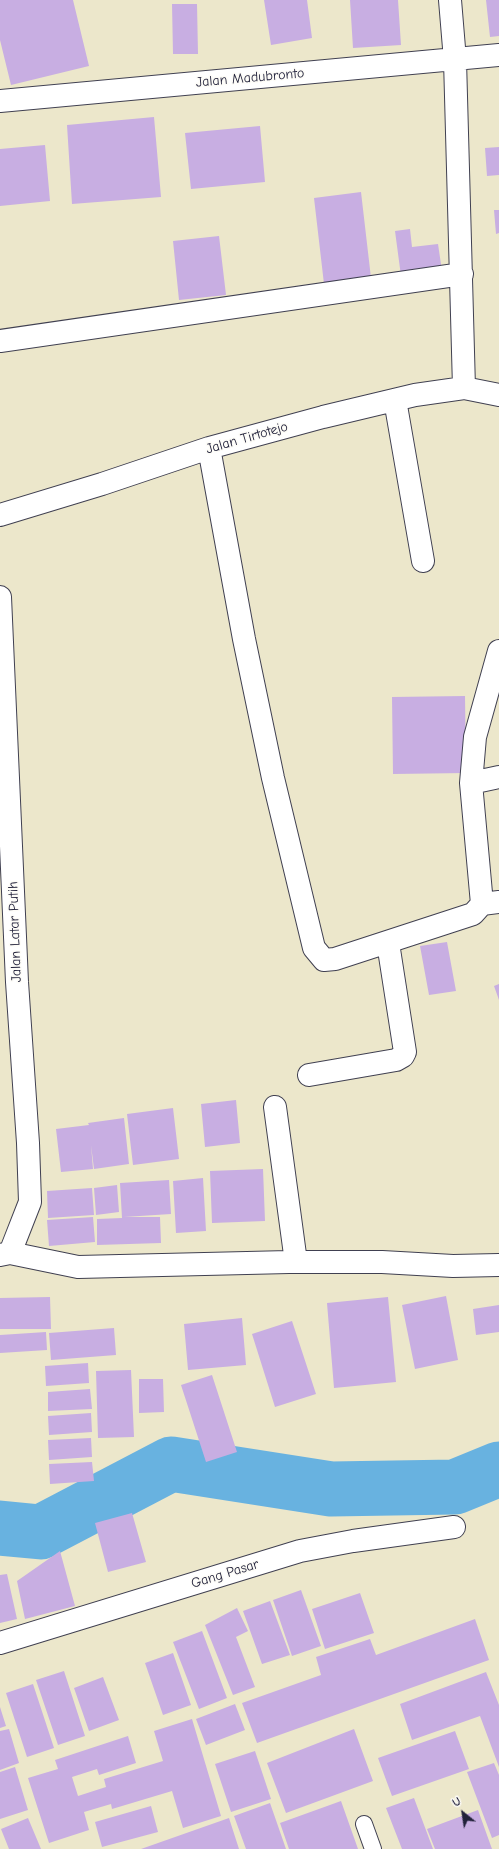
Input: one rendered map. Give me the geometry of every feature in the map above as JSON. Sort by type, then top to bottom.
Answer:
[{"type":"street","points":[[450,0],[455,60],[464,388]]},
{"type":"street","name":"Jalan Madubronto","points":[[0,101],[499,55]]},
{"type":"street","points":[[0,341],[462,274]]},
{"type":"street","name":"Jalan Tirtotejo","points":[[0,515],[102,484],[209,448],[322,417],[395,400],[464,388],[499,395]]},
{"type":"street","points":[[395,400],[423,561]]},
{"type":"street","points":[[209,448],[247,655],[273,778],[314,948],[324,960],[335,959],[388,943],[473,914],[490,903],[471,783],[475,737],[499,652]]},
{"type":"street","name":"Jalan Latar Putih","points":[[0,597],[8,982],[28,1143],[30,1202],[5,1254]]},
{"type":"street","points":[[471,783],[499,777]]},
{"type":"street","points":[[309,1075],[396,1060],[403,1056],[405,1052],[388,943]]},
{"type":"street","points":[[275,1107],[296,1262]]},
{"type":"street","points":[[5,1254],[78,1267],[296,1262],[382,1262],[453,1266],[499,1266]]},
{"type":"street","name":"Gang Pasar","points":[[0,1643],[300,1551],[353,1541],[454,1527]]},
{"type":"lane","points":[[364,1824],[373,1849]]},
{"type":"building","points":[[0,0],[73,0],[89,66],[11,85],[0,40]]},
{"type":"building","points":[[264,0],[307,0],[312,38],[271,45]]},
{"type":"building","points":[[350,0],[398,0],[401,45],[353,48]]},
{"type":"building","points":[[486,0],[499,0],[499,36],[490,37]]},
{"type":"building","points":[[172,4],[197,4],[198,54],[173,54]]},
{"type":"building","points":[[154,117],[161,197],[72,204],[67,125]]},
{"type":"building","points":[[260,126],[265,182],[191,189],[185,133]]},
{"type":"building","points":[[45,145],[50,201],[0,206],[0,149]]},
{"type":"building","points":[[499,147],[499,175],[487,176],[485,148]]},
{"type":"building","points":[[361,192],[371,278],[324,284],[314,198]]},
{"type":"building","points":[[494,210],[499,210],[499,233],[496,234]]},
{"type":"building","points":[[410,229],[412,247],[438,244],[442,271],[401,276],[395,231]]},
{"type":"building","points":[[219,236],[226,295],[179,300],[173,241]]},
{"type":"building","points":[[465,696],[466,773],[393,774],[392,697]]},
{"type":"building","points":[[447,942],[456,991],[429,995],[420,946]]},
{"type":"building","points":[[499,984],[499,1000],[494,986]]},
{"type":"building","points":[[236,1100],[240,1143],[205,1147],[201,1104]]},
{"type":"building","points":[[173,1108],[179,1159],[133,1165],[127,1114]]},
{"type":"building","points":[[124,1118],[129,1164],[94,1169],[91,1145],[93,1169],[61,1172],[56,1129],[89,1125],[88,1123]]},
{"type":"building","points":[[263,1169],[265,1221],[212,1223],[210,1171]]},
{"type":"building","points":[[203,1178],[206,1231],[176,1233],[173,1181]]},
{"type":"building","points":[[169,1180],[171,1214],[124,1217],[160,1217],[161,1243],[97,1245],[97,1219],[122,1218],[120,1183]]},
{"type":"building","points":[[117,1185],[119,1212],[96,1215],[94,1188]]},
{"type":"building","points":[[92,1188],[94,1215],[48,1218],[47,1191]]},
{"type":"building","points":[[93,1217],[95,1242],[49,1246],[47,1220]]},
{"type":"building","points":[[446,1296],[458,1360],[415,1369],[402,1305]]},
{"type":"building","points":[[50,1297],[51,1329],[0,1329],[0,1298]]},
{"type":"building","points":[[388,1297],[396,1382],[334,1388],[327,1303]]},
{"type":"building","points":[[499,1305],[499,1332],[476,1335],[473,1309]]},
{"type":"building","points":[[242,1318],[246,1365],[188,1370],[184,1324]]},
{"type":"building","points":[[292,1321],[316,1394],[275,1407],[252,1334]]},
{"type":"building","points":[[114,1328],[116,1355],[51,1360],[49,1333]]},
{"type":"building","points":[[46,1332],[47,1350],[0,1353],[0,1335]]},
{"type":"building","points":[[88,1363],[89,1383],[46,1386],[45,1366]]},
{"type":"building","points":[[131,1370],[134,1437],[98,1438],[96,1371]]},
{"type":"building","points":[[212,1375],[237,1452],[206,1462],[181,1385]]},
{"type":"building","points":[[139,1379],[163,1379],[164,1412],[139,1413]]},
{"type":"building","points":[[90,1389],[92,1409],[48,1411],[48,1392]]},
{"type":"building","points":[[91,1413],[92,1432],[49,1435],[48,1416]]},
{"type":"building","points":[[91,1438],[92,1457],[49,1460],[48,1440]]},
{"type":"building","points":[[92,1462],[94,1481],[50,1484],[49,1464]]},
{"type":"building","points":[[132,1513],[146,1562],[108,1572],[95,1523]]},
{"type":"building","points":[[60,1551],[75,1606],[25,1619],[17,1581]]},
{"type":"building","points":[[7,1574],[17,1619],[0,1623],[0,1575]]},
{"type":"building","points":[[301,1590],[321,1646],[292,1656],[273,1600]]},
{"type":"building","points":[[360,1593],[374,1633],[325,1649],[312,1609]]},
{"type":"building","points":[[270,1601],[290,1655],[262,1664],[243,1611]]},
{"type":"building","points":[[237,1608],[248,1631],[236,1637],[255,1687],[233,1695],[205,1625]]},
{"type":"building","points":[[475,1619],[489,1660],[257,1743],[242,1703],[321,1675],[316,1657],[370,1639],[376,1655]]},
{"type":"building","points":[[202,1631],[227,1698],[199,1709],[173,1642]]},
{"type":"building","points":[[173,1653],[191,1705],[163,1715],[145,1663]]},
{"type":"building","points":[[64,1671],[85,1736],[58,1745],[36,1680]]},
{"type":"building","points":[[486,1672],[499,1705],[499,1767],[480,1716],[412,1740],[400,1704]]},
{"type":"building","points":[[103,1677],[119,1720],[89,1731],[74,1688]]},
{"type":"building","points":[[33,1684],[54,1748],[27,1757],[6,1693]]},
{"type":"building","points":[[235,1704],[245,1730],[206,1745],[196,1719]]},
{"type":"building","points":[[0,1707],[6,1726],[0,1728]]},
{"type":"building","points":[[192,1719],[221,1816],[183,1828],[172,1791],[112,1809],[111,1804],[84,1812],[89,1830],[49,1843],[28,1778],[58,1769],[55,1760],[128,1736],[136,1763],[99,1775],[97,1769],[72,1777],[78,1796],[106,1787],[104,1779],[163,1761],[154,1731]]},
{"type":"building","points":[[9,1729],[19,1763],[0,1770],[0,1731]]},
{"type":"building","points":[[354,1729],[373,1781],[286,1813],[267,1763]]},
{"type":"building","points":[[455,1731],[469,1769],[392,1796],[378,1758]]},
{"type":"building","points":[[255,1751],[271,1799],[231,1812],[215,1764]]},
{"type":"building","points":[[494,1763],[499,1775],[499,1835],[492,1838],[467,1772]]},
{"type":"building","points":[[15,1767],[28,1810],[0,1819],[0,1772]]},
{"type":"building","points":[[414,1798],[433,1849],[402,1849],[386,1808]]},
{"type":"building","points":[[341,1801],[358,1849],[289,1849],[280,1823]]},
{"type":"building","points":[[270,1803],[286,1849],[246,1849],[234,1816]]},
{"type":"building","points":[[151,1806],[158,1832],[102,1847],[95,1822]]},
{"type":"building","points":[[478,1810],[492,1849],[435,1849],[427,1829]]},
{"type":"building","points":[[28,1818],[41,1849],[9,1849],[1,1829]]},
{"type":"building","points":[[229,1818],[239,1849],[141,1849]]},
{"type":"waterway","points":[[0,1528],[41,1532],[171,1464],[331,1489],[455,1487],[499,1469]]}]
